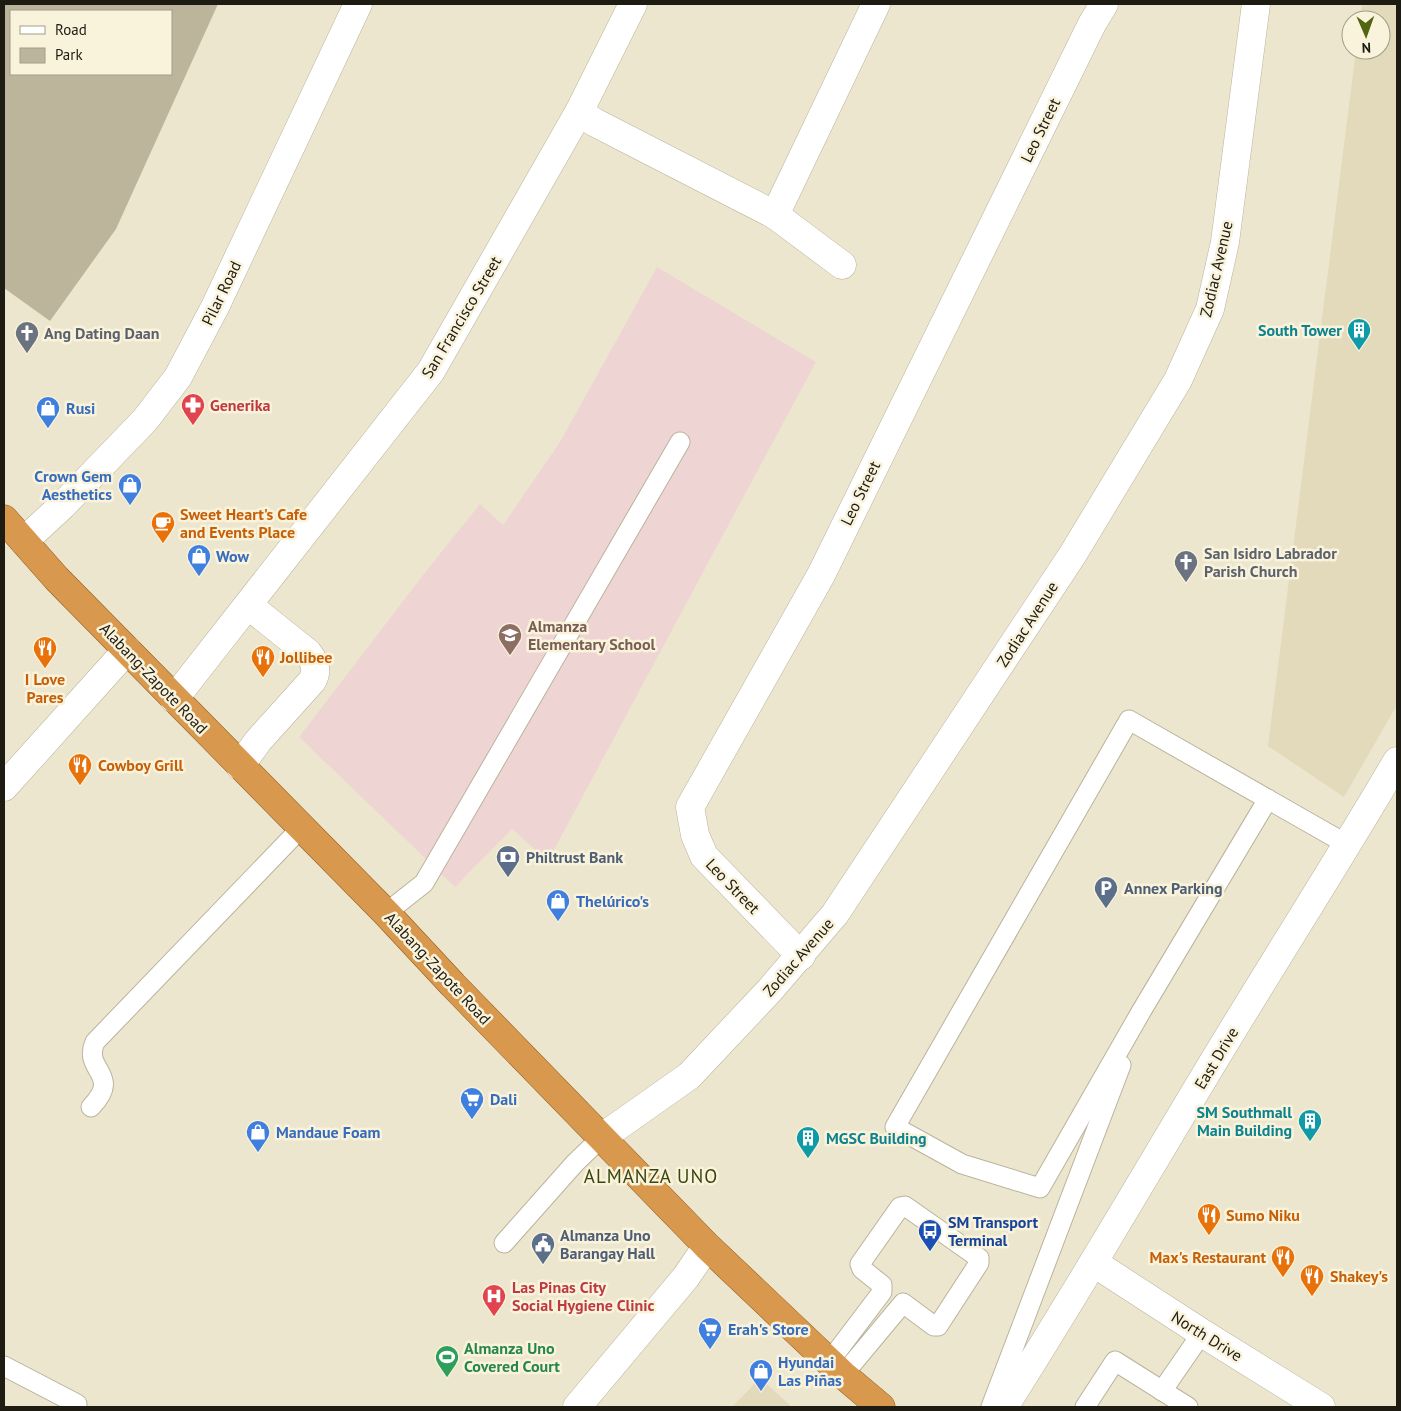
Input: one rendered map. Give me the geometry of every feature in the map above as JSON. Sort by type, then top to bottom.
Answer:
[{"type":"highway","name":"Alabang-Zapote Road","points":[[4,519],[57,579],[174,700],[386,913],[601,1138],[708,1246],[836,1368],[880,1407]]},
{"type":"street","name":"Pilar Road","points":[[24,541],[63,505],[145,420],[178,377],[215,307],[358,4]]},
{"type":"street","name":"San Francisco Street","points":[[174,700],[431,371],[579,112],[633,4]]},
{"type":"street","points":[[775,215],[876,4]]},
{"type":"street","name":"Leo Street","points":[[800,956],[704,856],[695,835],[690,806],[821,575],[1088,32],[1104,4]]},
{"type":"street","name":"Zodiac Avenue","points":[[601,1138],[689,1076],[800,956],[835,914],[1073,554],[1178,380],[1210,309],[1225,242],[1256,4]]},
{"type":"street","points":[[579,112],[594,122],[775,215],[842,265]]},
{"type":"street","points":[[240,766],[258,741],[312,681],[315,675],[313,660],[308,654],[248,605]]},
{"type":"street","points":[[4,787],[127,650]]},
{"type":"street","name":"East Drive","points":[[1004,1407],[1094,1264],[1209,1069],[1348,845],[1397,761]]},
{"type":"street","points":[[577,1407],[686,1277],[708,1246]]},
{"type":"street","name":"North Drive","points":[[1094,1264],[1321,1407]]},
{"type":"lane","points":[[386,913],[424,883],[680,442]]},
{"type":"lane","points":[[1268,799],[1142,1010],[1040,1188],[962,1164],[895,1127],[1129,720],[1268,799],[1348,845]]},
{"type":"lane","points":[[91,1107],[104,1090],[104,1082],[92,1057],[92,1049],[95,1042],[302,828]]},
{"type":"lane","points":[[991,1407],[1142,1010]]},
{"type":"lane","points":[[504,1243],[575,1163],[601,1138]]},
{"type":"lane","points":[[905,1206],[979,1258],[979,1263],[938,1326],[934,1326],[902,1303],[836,1368],[882,1292],[882,1285],[862,1269],[860,1264],[900,1207],[905,1206]]},
{"type":"lane","points":[[1162,1391],[1202,1333]]},
{"type":"lane","points":[[1086,1407],[1115,1361],[1188,1407]]},
{"type":"lane","points":[[4,1366],[77,1406]]},
{"type":"shaded area","name":"South Tower","points":[[1362,4],[1397,4],[1397,705],[1344,797],[1268,746],[1355,60],[1391,60],[1391,10],[1361,10]]},
{"type":"shaded area","name":"Almanza Elementary School","points":[[657,267],[816,362],[548,861],[512,829],[455,887],[299,737],[480,504],[503,525],[560,442]]},
{"type":"shaded area","name":"Hyundai Las Piñas","points":[[760,1378],[792,1407],[732,1407]]},
{"type":"green space","points":[[4,4],[218,4],[116,229],[50,321],[4,288]]},
{"type":"place","name":"South Tower","points":[[1359,351]]},
{"type":"place","name":"Ang Dating Daan","points":[[27,354]]},
{"type":"place","name":"Generika","points":[[193,426]]},
{"type":"place","name":"Rusi","points":[[48,429]]},
{"type":"place","name":"Crown Gem Aesthetics","points":[[130,506]]},
{"type":"place","name":"Sweet Heart's Cafe and Events Place","points":[[163,544]]},
{"type":"place","name":"Wow","points":[[199,577]]},
{"type":"place","name":"San Isidro Labrador Parish Church","points":[[1186,583]]},
{"type":"place","name":"Almanza Elementary School","points":[[510,656]]},
{"type":"place","name":"I Love Pares","points":[[45,669]]},
{"type":"place","name":"Jollibee","points":[[263,678]]},
{"type":"place","name":"Cowboy Grill","points":[[80,786]]},
{"type":"place","name":"Philtrust Bank","points":[[508,878]]},
{"type":"place","name":"Annex Parking","points":[[1106,909]]},
{"type":"place","name":"Thelúrico's","points":[[558,922]]},
{"type":"place","name":"Dali","points":[[472,1120]]},
{"type":"place","name":"SM Southmall Main Building","points":[[1310,1142]]},
{"type":"place","name":"Mandaue Foam","points":[[258,1153]]},
{"type":"place","name":"MGSC Building","points":[[808,1159]]},
{"type":"place","name":"Sumo Niku","points":[[1209,1236]]},
{"type":"place","name":"SM Transport Terminal","points":[[930,1252]]},
{"type":"place","name":"Almanza Uno Barangay Hall","points":[[543,1265]]},
{"type":"place","name":"Max's Restaurant","points":[[1283,1278]]},
{"type":"place","name":"Shakey's","points":[[1312,1297]]},
{"type":"place","name":"Las Pinas City Social Hygiene Clinic","points":[[494,1317]]},
{"type":"place","name":"Erah's Store","points":[[710,1350]]},
{"type":"place","name":"Almanza Uno Covered Court","points":[[447,1378]]},
{"type":"place","name":"Hyundai Las Piñas","points":[[761,1392]]},
{"type":"district","name":"ALMANZA UNO","points":[[651,1176]]}]
